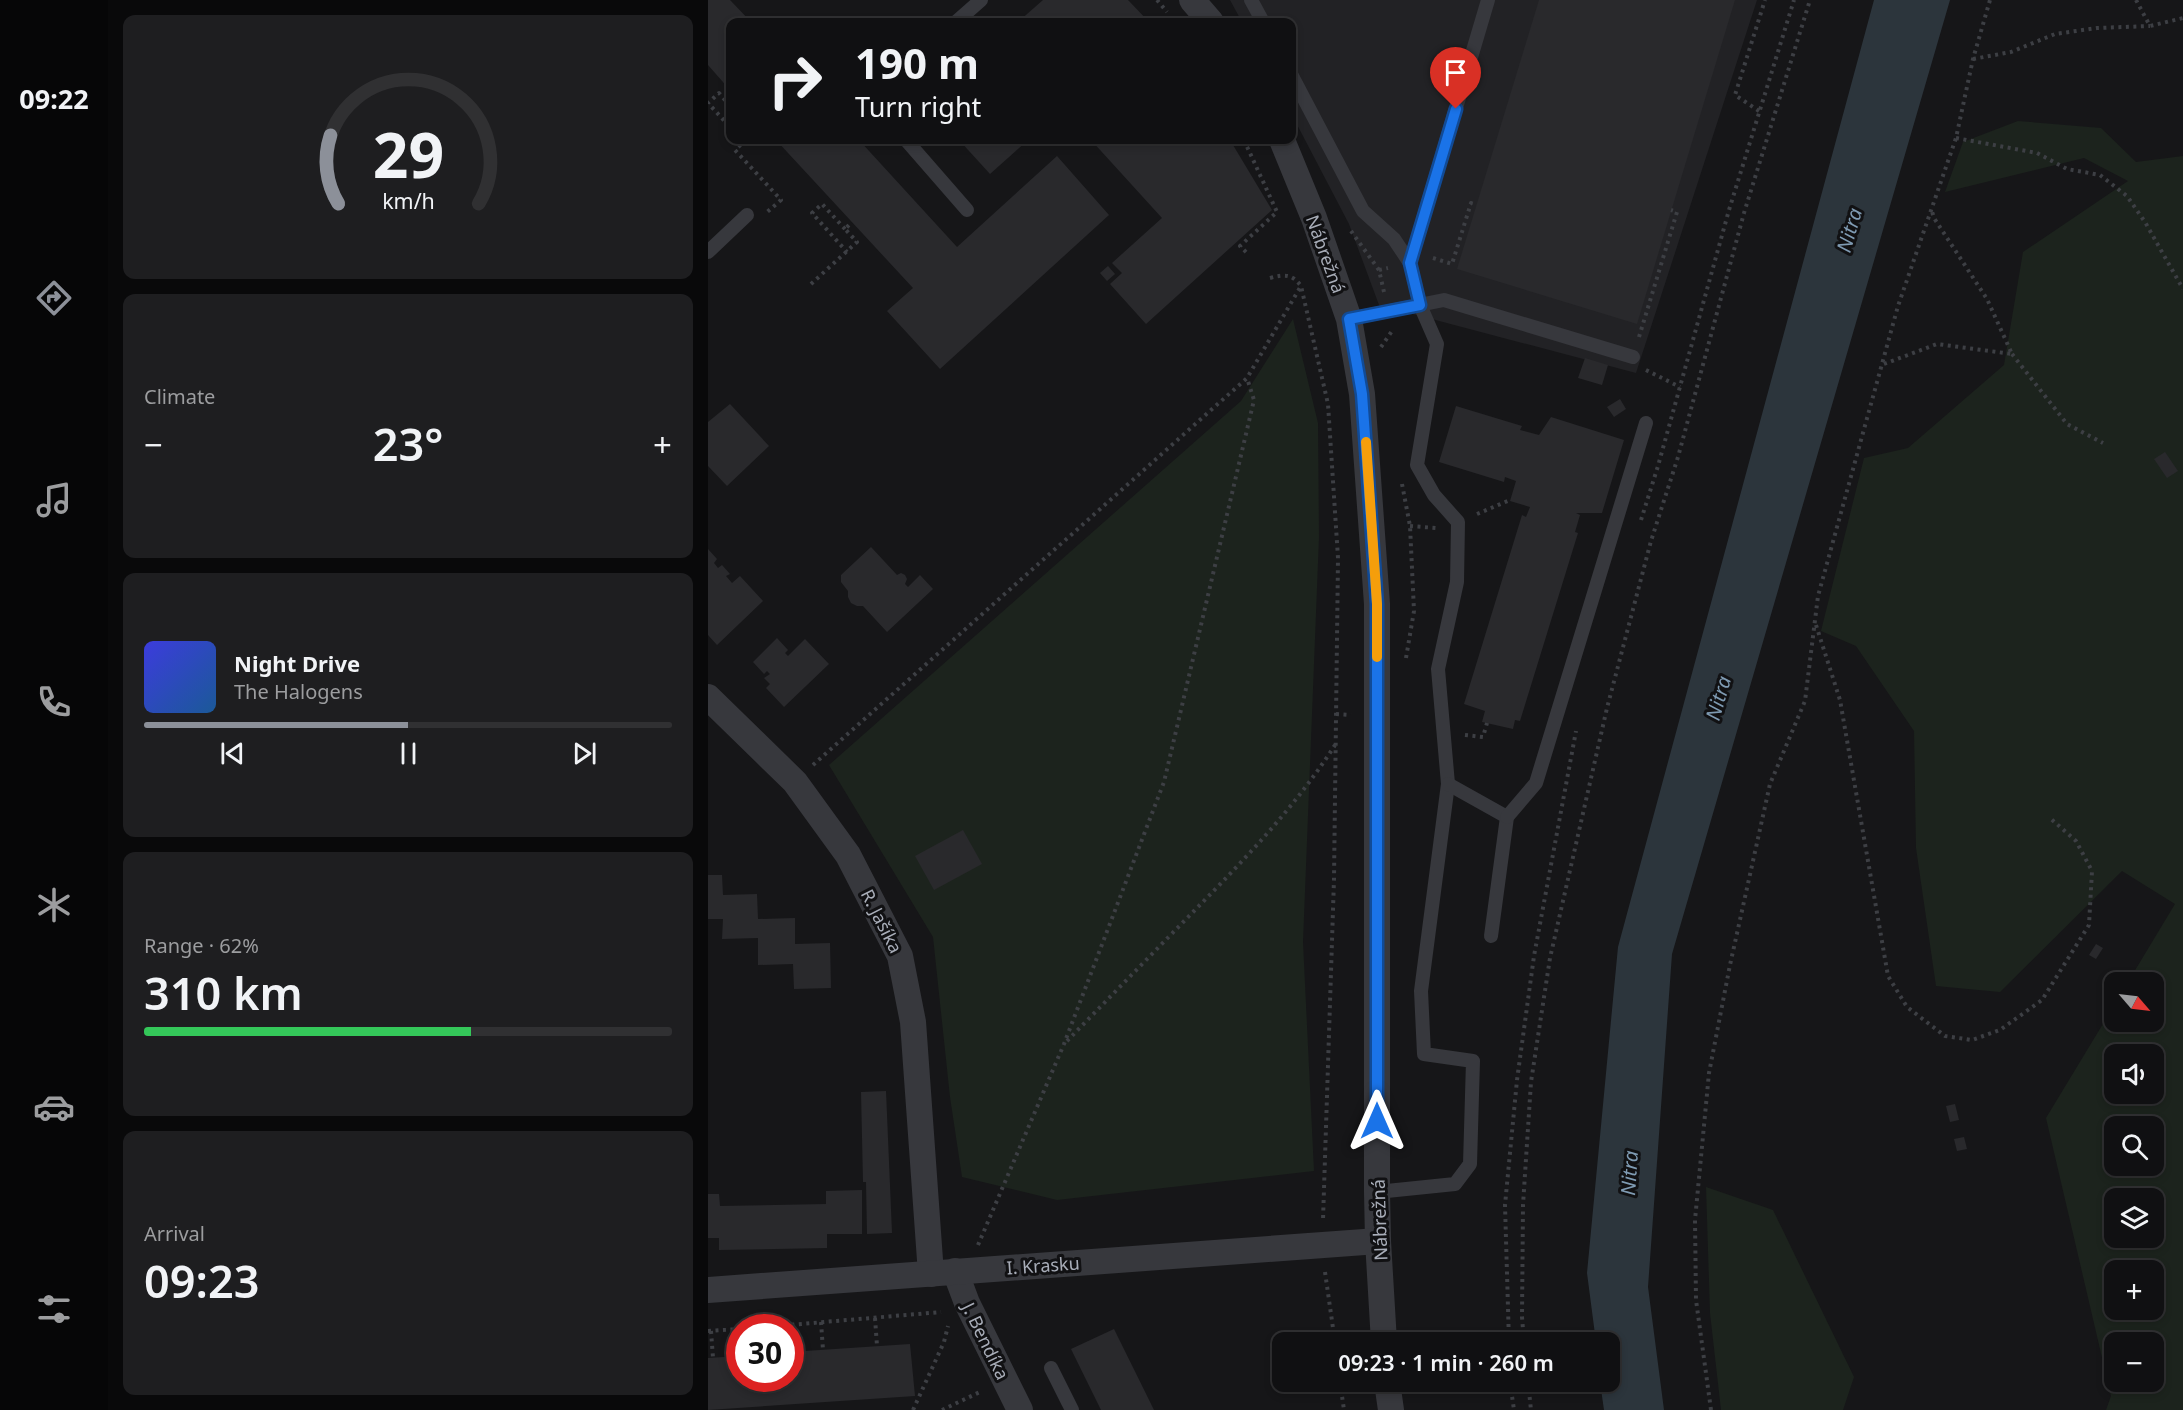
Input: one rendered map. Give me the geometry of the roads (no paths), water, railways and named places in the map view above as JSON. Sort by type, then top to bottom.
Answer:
[{"type":"street","points":[[1191,0],[1207,18]]},
{"type":"street","points":[[1215,0],[1224,18]]},
{"type":"street","name":"Nábrežná","points":[[1284,144],[1314,218],[1349,319],[1362,394],[1377,604],[1377,1192],[1383,1332]]},
{"type":"street","name":"R. Jašíka","points":[[712,709],[795,782],[848,855],[900,956],[913,1022],[951,1272]]},
{"type":"street","name":"I. Krasku","points":[[708,1290],[1378,1241]]},
{"type":"street","name":"J. Bendíka","points":[[951,1272],[961,1311],[1005,1380],[1020,1410]]},
{"type":"street","points":[[1388,1392],[1391,1410]]},
{"type":"lane","points":[[961,18],[981,0]]},
{"type":"lane","points":[[1251,0],[1261,18]]},
{"type":"lane","points":[[1410,263],[1488,0]]},
{"type":"lane","points":[[1296,84],[1363,211],[1394,239],[1410,263],[1420,305],[1437,344],[1417,465],[1434,495],[1458,522],[1457,582],[1438,669],[1448,783],[1421,991],[1424,1054],[1473,1061],[1470,1164],[1455,1184],[1377,1192]]},
{"type":"lane","points":[[910,144],[968,210]]},
{"type":"lane","points":[[708,252],[747,215]]},
{"type":"lane","points":[[1349,319],[1444,300],[1633,357]]},
{"type":"lane","points":[[1491,936],[1507,817],[1536,783],[1646,423]]},
{"type":"lane","points":[[1448,783],[1507,817]]},
{"type":"lane","points":[[1051,1368],[1072,1410]]},
{"type":"water","name":"Nitra","points":[[1874,0],[1950,0],[1672,954],[1648,1287],[1664,1410],[1604,1410],[1601,1392],[1620,1392],[1620,1332],[1595,1332],[1587,1273],[1618,947]]}]
